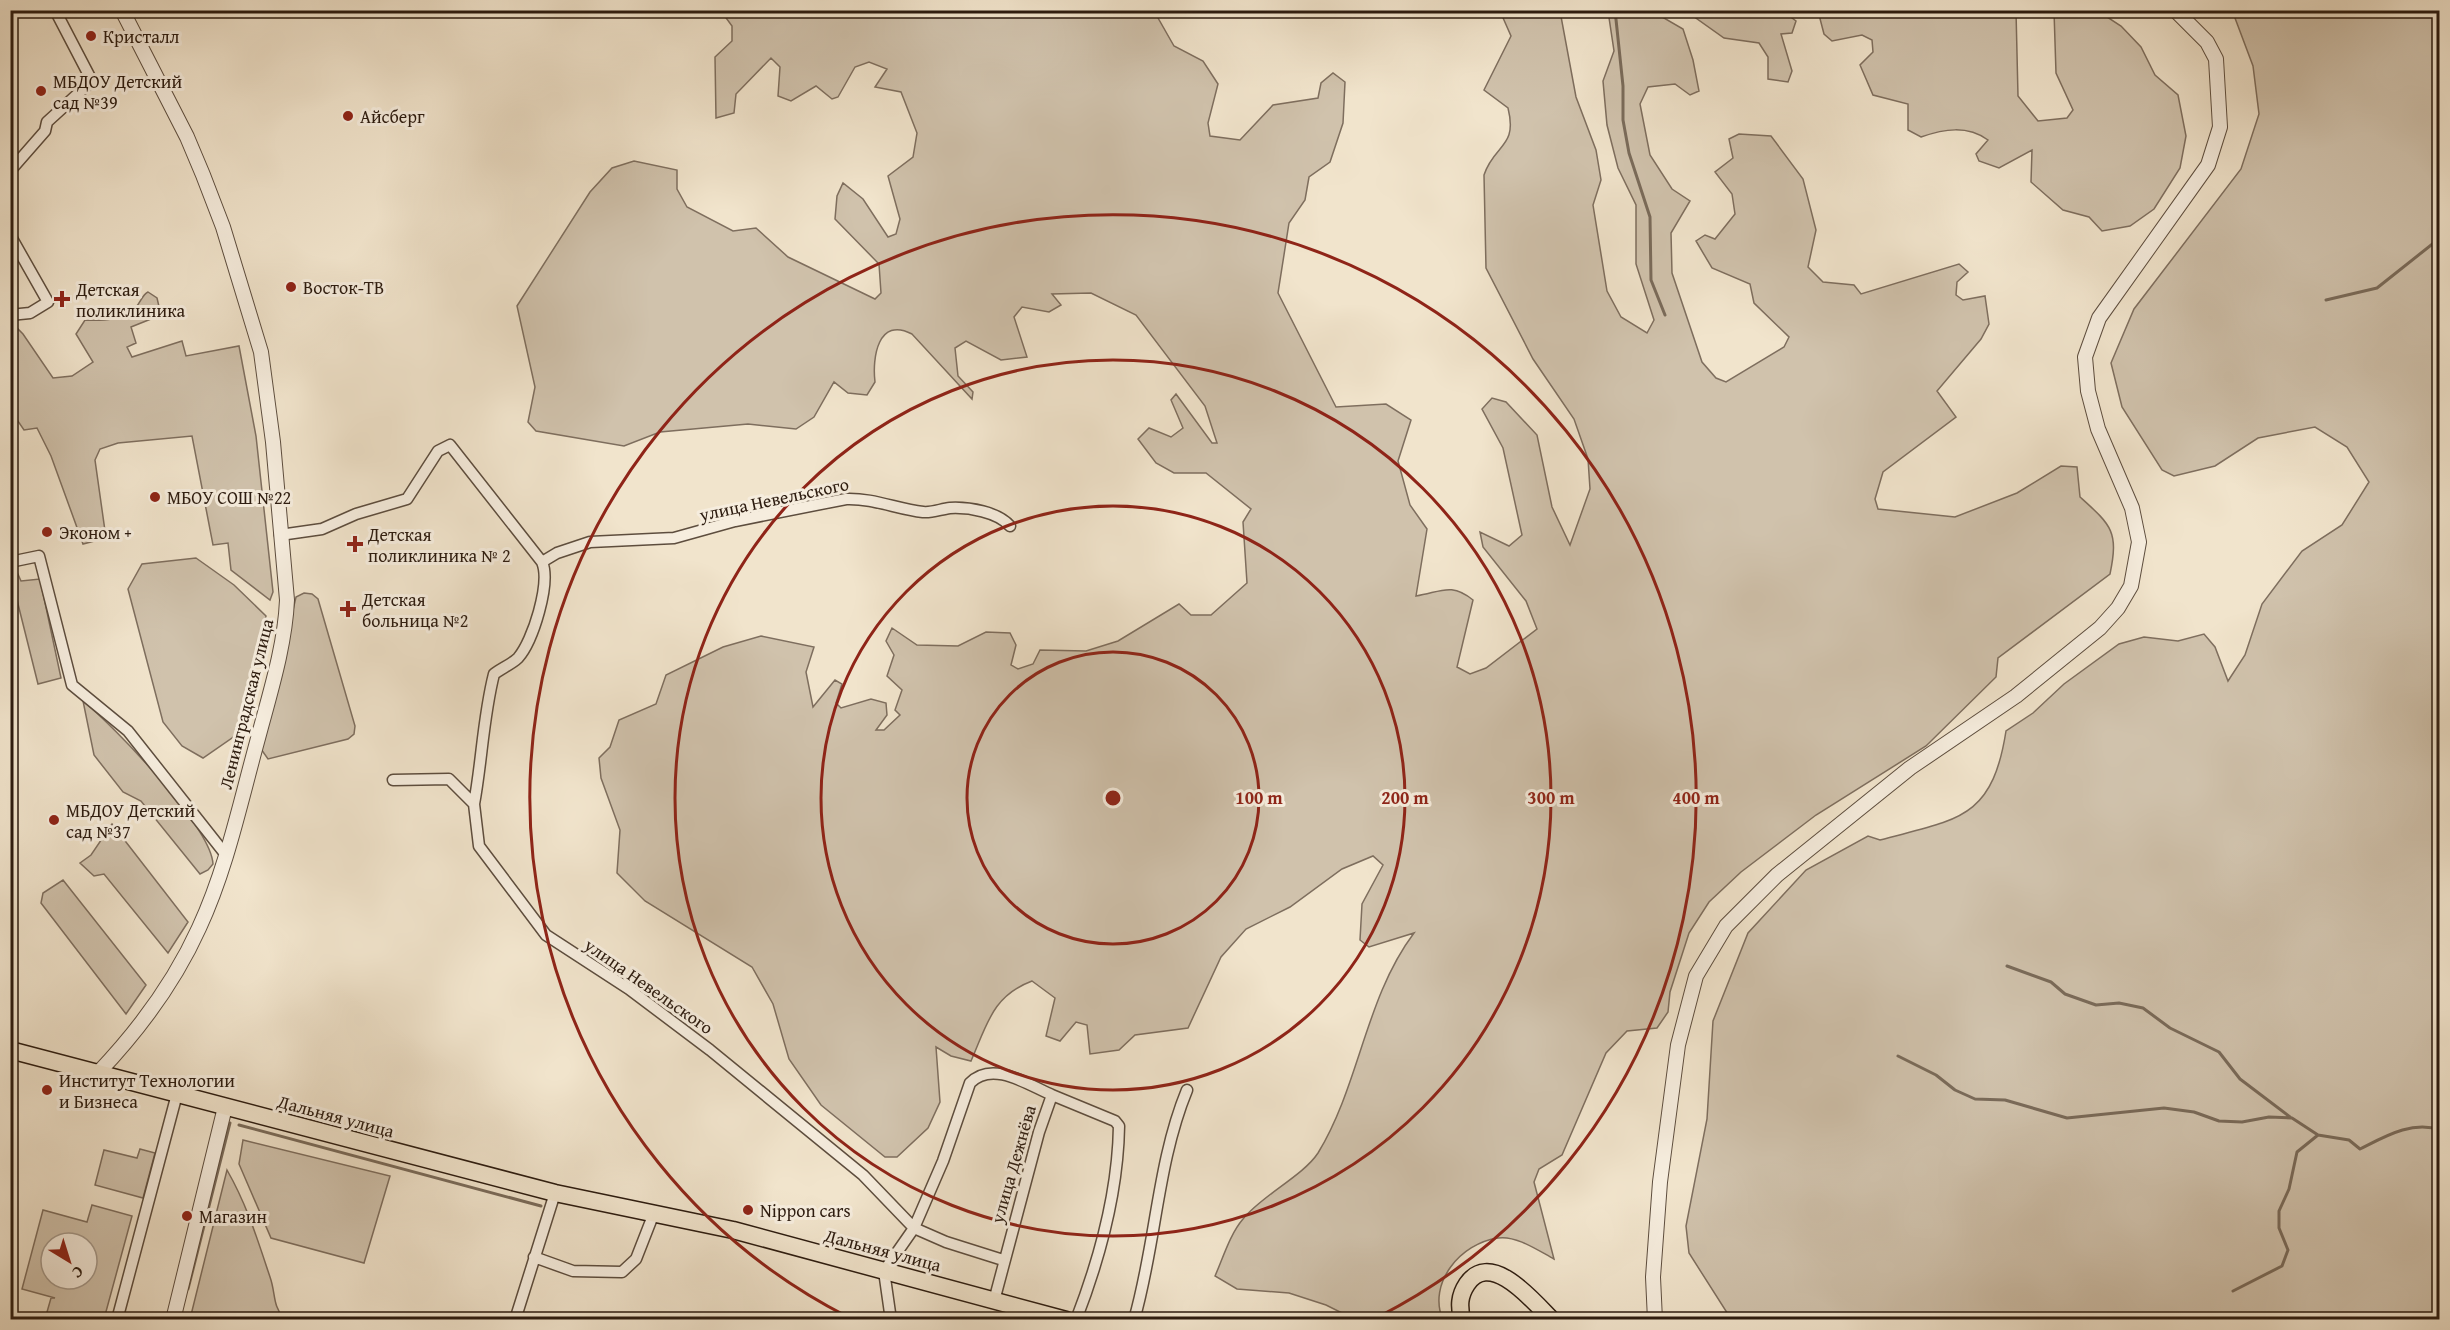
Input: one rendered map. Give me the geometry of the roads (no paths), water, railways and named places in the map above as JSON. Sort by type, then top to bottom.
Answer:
[{"type":"main road","name":"Дальняя улица","points":[[10,1050],[555,1193],[733,1230],[1066,1320]]},
{"type":"main road","points":[[1462,1320],[1459,1302],[1465,1286],[1473,1277],[1491,1272],[1511,1281],[1552,1320]]},
{"type":"street","points":[[10,171],[45,131],[47,122],[92,81],[55,10]]},
{"type":"street","name":"Ленинградская улица","points":[[98,1073],[140,1023],[183,959],[200,928],[226,855],[269,696],[286,616],[286,580],[265,376],[253,325],[203,175],[187,137],[122,10]]},
{"type":"street","points":[[1655,1320],[1653,1277],[1660,1182],[1678,1045],[1696,976],[1726,926],[1777,875],[1910,768],[2016,696],[2100,628],[2118,608],[2131,586],[2139,542],[2132,508],[2098,429],[2088,391],[2085,357],[2099,318],[2208,165],[2220,127],[2216,59],[2207,42],[2175,10]]},
{"type":"street","points":[[10,235],[48,302],[30,313],[10,315]]},
{"type":"street","points":[[280,535],[322,529],[356,514],[407,499],[438,451],[450,445],[542,562]]},
{"type":"street","name":"улица Невельского","points":[[914,1227],[863,1175],[710,1050],[630,989],[546,935],[479,846],[474,804],[482,760],[487,701],[494,674],[517,659],[527,644],[546,577],[542,562],[558,553],[590,542],[674,538],[735,521],[846,499],[862,498],[925,513],[951,508],[975,510],[1004,519],[1010,526]]},
{"type":"street","points":[[10,562],[39,556],[72,685],[128,731],[226,855]]},
{"type":"street","points":[[393,780],[449,779],[474,804]]},
{"type":"street","points":[[891,1320],[884,1271],[914,1227],[943,1161],[970,1083],[978,1076],[995,1072],[1052,1095]]},
{"type":"street","points":[[1134,1320],[1148,1272],[1176,1116],[1187,1090]]},
{"type":"street","points":[[117,1320],[177,1094]]},
{"type":"street","name":"улица Дежнёва","points":[[994,1301],[1003,1260],[1052,1095],[1115,1121],[1119,1126],[1118,1168],[1099,1250],[1076,1320]]},
{"type":"street","points":[[173,1320],[225,1107]]},
{"type":"street","points":[[515,1320],[555,1193]]},
{"type":"street","points":[[534,1257],[573,1271],[622,1272],[636,1258],[654,1213]]},
{"type":"street","points":[[914,1227],[946,1242],[1003,1260]]},
{"type":"waterway","points":[[1615,10],[1623,86],[1623,120],[1629,153],[1650,217],[1651,280],[1665,315]]},
{"type":"waterway","points":[[2326,300],[2377,288],[2440,238]]},
{"type":"waterway","points":[[2007,966],[2051,982],[2065,994],[2096,1005],[2119,1003],[2143,1008],[2170,1028],[2219,1052],[2240,1079],[2290,1117]]},
{"type":"waterway","points":[[1898,1056],[1936,1075],[1955,1090],[1975,1099],[2005,1100],[2067,1118],[2164,1108],[2194,1112],[2219,1121],[2242,1122],[2269,1117],[2292,1118],[2318,1135],[2349,1140],[2360,1149],[2388,1135],[2409,1128],[2430,1127],[2440,1130]]},
{"type":"waterway","points":[[188,1289],[230,1123]]},
{"type":"waterway","points":[[239,1125],[541,1206]]},
{"type":"waterway","points":[[2233,1291],[2282,1266],[2288,1250],[2279,1228],[2279,1211],[2289,1189],[2297,1152],[2318,1135]]},
{"type":"place","name":"Кристалл","points":[[91,36]]},
{"type":"place","name":"МБДОУ Детский сад №39","points":[[41,91]]},
{"type":"place","name":"Айсберг","points":[[348,116]]},
{"type":"place","name":"Восток-ТВ","points":[[291,287]]},
{"type":"place","name":"Детская поликлиника","points":[[62,299]]},
{"type":"place","name":"МБОУ СОШ №22","points":[[155,497]]},
{"type":"place","name":"Эконом +","points":[[47,532]]},
{"type":"place","name":"Детская поликлиника № 2","points":[[355,544]]},
{"type":"place","name":"Детская больница №2","points":[[348,609]]},
{"type":"place","name":"МБДОУ Детский сад №37","points":[[54,820]]},
{"type":"place","name":"Институт Технологии и Бизнеса","points":[[47,1090]]},
{"type":"place","name":"Nippon cars","points":[[748,1210]]},
{"type":"place","name":"Магазин","points":[[187,1216]]}]
